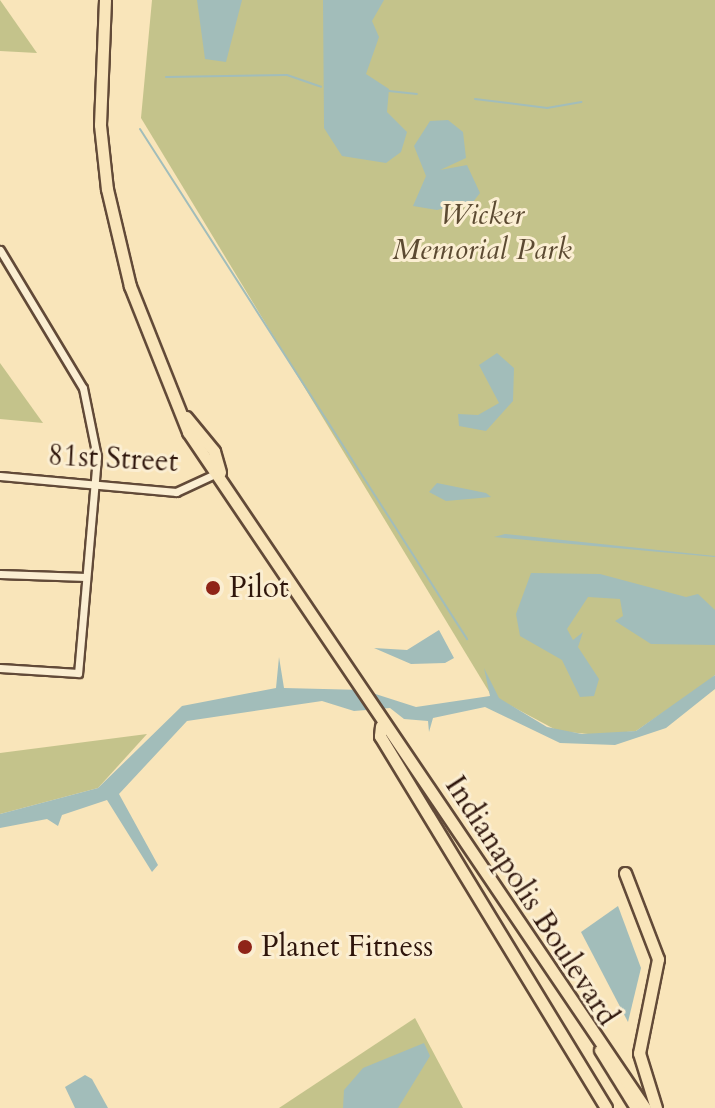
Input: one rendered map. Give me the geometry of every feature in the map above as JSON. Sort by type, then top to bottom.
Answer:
[{"type":"highway","name":"Indianapolis Boulevard","points":[[105,0],[100,96],[107,189],[130,286],[186,417],[214,451],[220,472],[381,726],[529,935],[599,1049]]},
{"type":"highway","name":"Indianapolis Boulevard","points":[[381,726],[380,736],[604,1108]]},
{"type":"highway","points":[[625,873],[658,959],[639,1053],[656,1108]]},
{"type":"highway","points":[[599,1049],[645,1108]]},
{"type":"main road","name":"Indianapolis Boulevard","points":[[599,1049],[635,1108]]},
{"type":"street","points":[[0,250],[89,401],[97,443],[78,673],[0,668]]},
{"type":"street","name":"81st Street","points":[[0,476],[176,492],[220,472]]},
{"type":"street","points":[[0,574],[86,577]]},
{"type":"green space","points":[[0,0],[37,53],[0,51]]},
{"type":"green space","name":"Wicker Memorial Park","points":[[152,0],[715,0],[715,675],[705,684],[636,731],[598,735],[558,731],[491,695],[141,118]]},
{"type":"green space","points":[[0,363],[43,423],[0,419]]},
{"type":"green space","points":[[147,734],[98,788],[0,814],[0,753]]},
{"type":"green space","points":[[415,1018],[463,1108],[279,1108]]},
{"type":"water","points":[[197,0],[242,0],[226,62],[205,59]]},
{"type":"water","points":[[323,0],[384,0],[372,21],[379,37],[366,74],[389,89],[387,112],[407,132],[401,152],[386,163],[342,156],[324,128]]},
{"type":"water","points":[[448,120],[463,132],[466,158],[440,170],[467,165],[480,193],[473,202],[437,210],[413,206],[426,176],[414,146],[430,121]]},
{"type":"water","points":[[497,353],[514,368],[513,401],[486,431],[459,426],[458,414],[478,415],[499,403],[479,365]]},
{"type":"water","points":[[437,483],[486,493],[491,497],[446,501],[429,492]]},
{"type":"water","points":[[505,534],[715,556],[715,557],[494,537]]},
{"type":"water","points":[[531,573],[600,574],[686,597],[698,594],[715,610],[715,645],[651,644],[615,621],[623,616],[620,599],[588,597],[567,629],[573,640],[583,632],[578,647],[599,679],[594,696],[580,697],[562,660],[520,636],[516,614]]},
{"type":"water","points":[[439,630],[454,658],[445,663],[411,664],[374,648],[407,650]]},
{"type":"water","points":[[279,657],[284,688],[363,690],[416,707],[490,696],[484,668],[499,698],[547,727],[582,734],[636,731],[715,675],[715,689],[666,728],[615,745],[560,743],[485,707],[433,718],[429,732],[428,721],[404,719],[390,708],[354,711],[322,701],[187,721],[119,794],[158,865],[152,872],[107,800],[62,815],[58,826],[47,819],[0,828],[0,814],[98,788],[182,706],[276,688]]},
{"type":"water","points":[[618,906],[641,968],[628,1022],[581,932]]},
{"type":"water","points":[[424,1043],[430,1056],[398,1108],[343,1108],[344,1090],[363,1068]]},
{"type":"water","points":[[85,1075],[92,1079],[108,1108],[75,1108],[65,1087]]},
{"type":"waterway","points":[[166,77],[287,75],[321,87]]},
{"type":"waterway","points":[[389,91],[417,94]]},
{"type":"waterway","points":[[475,99],[547,108],[581,102]]},
{"type":"waterway","points":[[140,129],[467,639]]},
{"type":"place","name":"Pilot","points":[[213,588]]},
{"type":"place","name":"Planet Fitness","points":[[245,947]]}]
